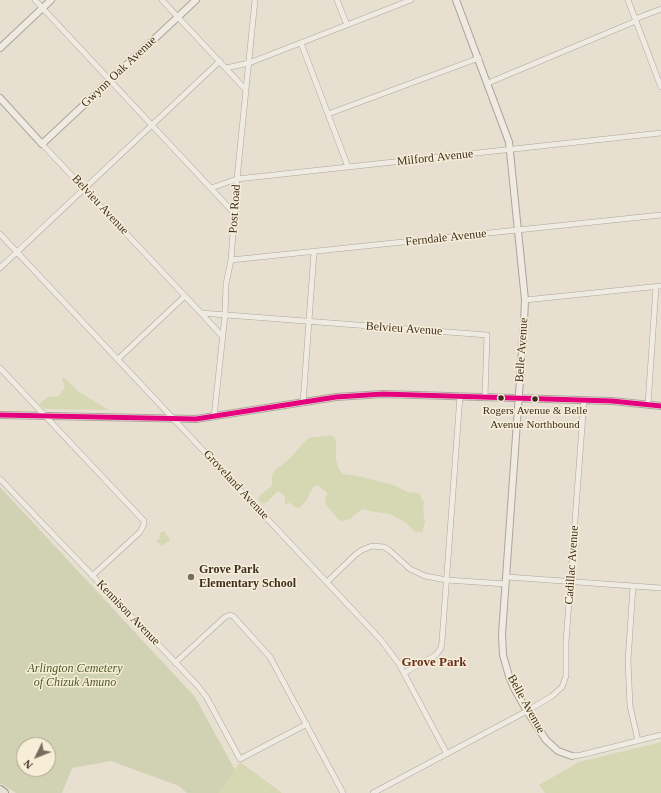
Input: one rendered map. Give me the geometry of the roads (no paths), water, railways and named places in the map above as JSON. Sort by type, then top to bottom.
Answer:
[{"type":"main road","points":[[0,790],[4,793]]},
{"type":"street","points":[[35,0],[234,213]]},
{"type":"street","points":[[0,48],[51,0]]},
{"type":"street","points":[[162,0],[246,90]]},
{"type":"street","name":"Gwynn Oak Avenue","points":[[42,144],[196,0]]},
{"type":"street","name":"Post Road","points":[[214,417],[225,315],[226,284],[232,260],[234,213],[255,0]]},
{"type":"street","points":[[337,0],[347,25]]},
{"type":"street","points":[[226,68],[249,63],[411,0]]},
{"type":"street","name":"Belle Avenue","points":[[456,0],[508,136],[525,300],[502,634],[503,655],[509,676],[527,711],[546,740],[564,754],[572,756]]},
{"type":"street","points":[[628,0],[661,87]]},
{"type":"street","points":[[488,82],[661,9]]},
{"type":"street","points":[[302,43],[348,167]]},
{"type":"street","points":[[328,114],[479,58]]},
{"type":"street","points":[[0,268],[220,61]]},
{"type":"street","name":"Belvieu Avenue","points":[[0,98],[222,336]]},
{"type":"street","name":"Milford Avenue","points":[[211,188],[237,180],[661,133]]},
{"type":"street","name":"Ferndale Avenue","points":[[232,260],[661,215]]},
{"type":"street","name":"Groveland Avenue","points":[[0,234],[388,648],[404,673],[447,754]]},
{"type":"street","points":[[303,403],[314,252]]},
{"type":"street","points":[[525,300],[658,286],[648,404]]},
{"type":"street","points":[[118,359],[185,296]]},
{"type":"street","name":"Belvieu Avenue","points":[[201,313],[487,335],[485,397]]},
{"type":"street","points":[[0,368],[141,518],[144,524],[140,532],[92,576]]},
{"type":"street","points":[[0,415],[174,419],[214,417],[336,397],[368,394],[584,400],[661,406]]},
{"type":"street","points":[[404,673],[432,658],[439,652],[442,642],[460,396]]},
{"type":"street","name":"Cadillac Avenue","points":[[373,793],[527,711],[559,691],[564,682],[566,676],[570,582],[584,400]]},
{"type":"street","name":"Kennison Avenue","points":[[0,479],[198,686],[207,698],[240,759],[307,724]]},
{"type":"street","points":[[327,582],[355,555],[372,546],[384,547],[393,552],[417,573],[434,579],[570,582],[661,588]]},
{"type":"street","points":[[634,586],[628,661],[630,706],[638,741]]},
{"type":"street","points":[[175,663],[225,617],[230,615],[233,616],[270,657],[344,793]]},
{"type":"street","points":[[572,756],[661,735]]},
{"type":"place","name":"Rogers Avenue & Belle Avenue Northbound","points":[[535,399]]},
{"type":"place","name":"Grove Park Elementary School","points":[[191,577]]},
{"type":"district","name":"Grove Park","points":[[434,663]]},
{"type":"park label","name":"Arlington Cemetery of Chizuk Amuno","points":[[75,676]]}]
